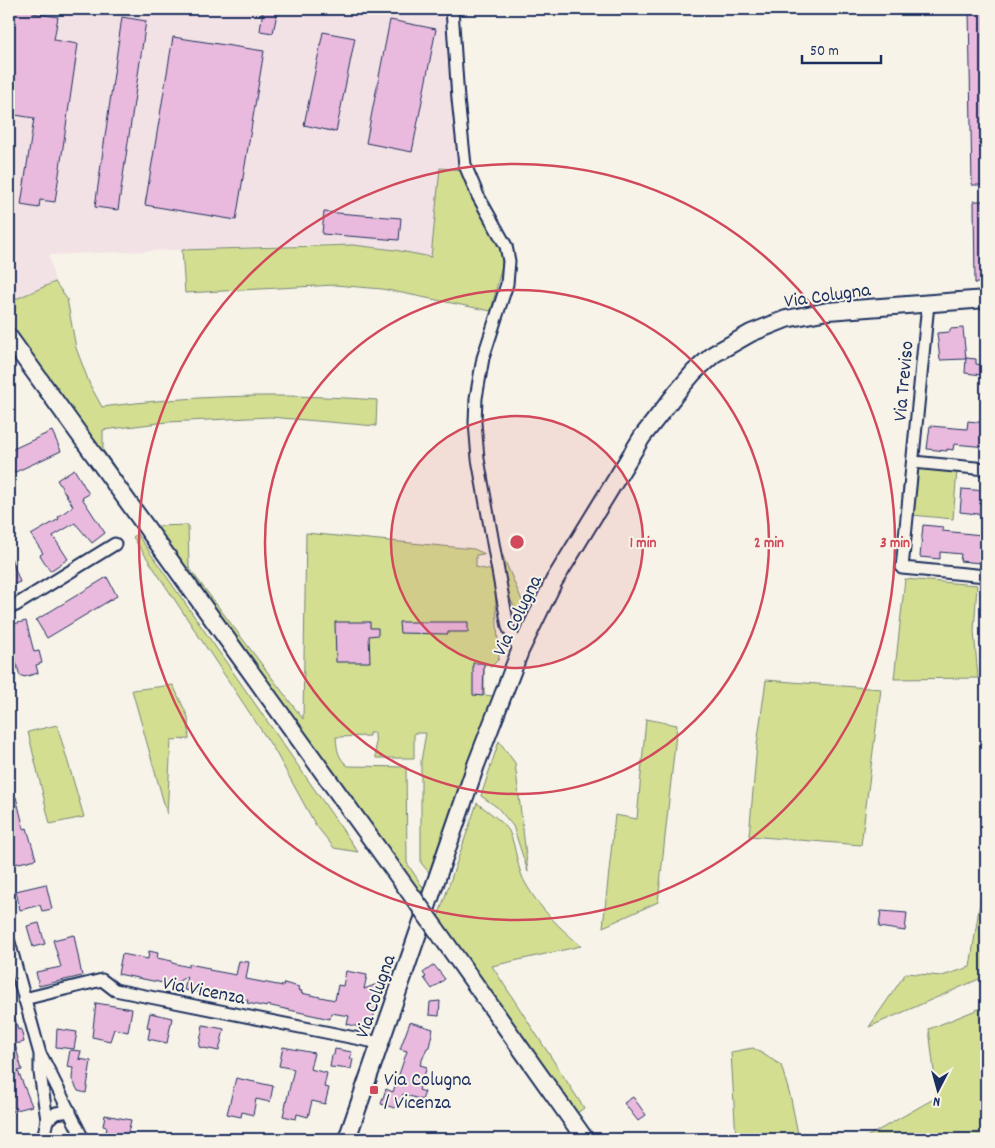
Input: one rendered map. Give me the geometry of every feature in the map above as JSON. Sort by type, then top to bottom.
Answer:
[{"type":"street","points":[[452,9],[458,99],[466,165],[478,196],[506,246],[509,260],[507,284],[483,358],[476,398],[475,422],[478,459],[508,627],[520,651]]},
{"type":"street","name":"Via Colugna","points":[[346,1139],[476,765],[520,651],[554,582],[642,437],[694,372],[714,354],[751,333],[786,319],[828,311],[986,299]]},
{"type":"street","name":"Via Treviso","points":[[928,304],[902,568],[986,576]]},
{"type":"street","points":[[9,337],[585,1139]]},
{"type":"street","points":[[913,462],[986,469]]},
{"type":"street","points":[[9,608],[115,544]]},
{"type":"street","points":[[9,942],[40,1054],[83,1139]]},
{"type":"street","name":"Via Vicenza","points":[[24,999],[102,980],[115,990],[380,1043]]},
{"type":"street","points":[[40,1054],[40,1073],[47,1120],[43,1139]]},
{"type":"street","points":[[47,1120],[56,1113],[70,1111]]},
{"type":"shaded area","points":[[9,9],[449,9],[456,140],[462,170],[440,168],[431,257],[377,247],[326,244],[49,255],[55,282],[9,302]]},
{"type":"green space","points":[[440,168],[462,170],[468,190],[502,251],[502,265],[491,311],[382,289],[335,285],[185,293],[182,250],[353,245],[431,257]]},
{"type":"green space","points":[[55,282],[67,299],[76,348],[90,385],[102,407],[239,396],[308,396],[377,400],[376,426],[270,417],[167,422],[103,430],[103,450],[156,526],[188,525],[189,568],[303,719],[306,533],[474,549],[485,554],[476,555],[476,567],[494,571],[499,659],[491,667],[484,663],[484,695],[493,696],[432,876],[421,863],[421,761],[426,733],[414,733],[414,758],[376,758],[375,733],[369,733],[369,736],[336,737],[339,753],[342,760],[348,766],[406,767],[407,863],[424,889],[420,902],[9,329],[9,302]]},
{"type":"green space","points":[[917,468],[957,471],[953,519],[912,515]]},
{"type":"green space","points":[[137,534],[358,852],[334,848],[315,824],[275,751],[133,537]]},
{"type":"green space","points":[[502,554],[524,605],[530,611],[527,613],[520,612],[515,608],[508,594]]},
{"type":"green space","points":[[905,579],[977,585],[974,631],[978,678],[894,679]]},
{"type":"green space","points":[[766,680],[881,689],[861,845],[749,836],[757,745]]},
{"type":"green space","points":[[173,685],[188,717],[189,739],[171,740],[167,814],[132,690]]},
{"type":"green space","points":[[646,719],[677,725],[658,902],[603,927],[615,815],[637,819]]},
{"type":"green space","points":[[57,725],[84,817],[50,824],[28,732]]},
{"type":"green space","points":[[499,741],[515,763],[528,872],[513,826],[497,807],[481,796]]},
{"type":"green space","points":[[477,803],[509,831],[523,879],[532,895],[551,918],[581,946],[492,966],[584,1108],[576,1114],[437,920]]},
{"type":"green space","points":[[986,888],[986,976],[869,1027],[906,973],[942,976],[970,967],[982,889]]},
{"type":"green space","points":[[986,1006],[986,1139],[863,1139],[937,1097],[929,1029]]},
{"type":"green space","points":[[753,1048],[781,1065],[791,1099],[799,1139],[736,1139],[731,1052]]},
{"type":"building","points":[[9,9],[34,9],[33,13],[58,17],[54,40],[78,44],[55,202],[40,200],[39,208],[21,205],[34,118],[9,114]]},
{"type":"building","points":[[263,9],[278,9],[273,33],[260,31]]},
{"type":"building","points":[[969,9],[986,9],[986,185],[972,185]]},
{"type":"building","points":[[122,17],[146,21],[118,210],[95,207]]},
{"type":"building","points":[[390,20],[436,29],[412,152],[366,143]]},
{"type":"building","points":[[323,32],[355,38],[336,132],[304,125]]},
{"type":"building","points":[[173,37],[264,51],[236,220],[145,205]]},
{"type":"building","points":[[974,201],[986,201],[986,283],[975,283]]},
{"type":"building","points":[[324,212],[401,218],[399,240],[322,234]]},
{"type":"building","points":[[963,328],[966,359],[940,360],[937,333]]},
{"type":"building","points":[[966,358],[976,359],[976,364],[983,365],[982,375],[965,373]]},
{"type":"building","points":[[968,421],[986,423],[986,447],[954,444],[953,450],[927,449],[930,426],[967,429]]},
{"type":"building","points":[[52,431],[61,451],[9,475],[9,451]]},
{"type":"building","points":[[74,469],[89,494],[82,498],[105,533],[92,543],[75,523],[53,536],[68,559],[50,571],[40,555],[43,553],[31,535],[59,519],[58,517],[73,506],[57,480]]},
{"type":"building","points":[[962,489],[986,491],[986,515],[960,512]]},
{"type":"building","points":[[923,525],[943,527],[942,531],[982,535],[980,563],[960,561],[961,554],[940,552],[940,559],[920,557]]},
{"type":"building","points":[[9,553],[20,582],[9,586]]},
{"type":"building","points":[[107,577],[117,596],[47,638],[36,620]]},
{"type":"building","points":[[26,621],[34,652],[39,651],[42,663],[36,665],[38,673],[24,677],[20,676],[9,642],[9,625]]},
{"type":"building","points":[[335,622],[370,622],[370,628],[378,628],[378,635],[369,636],[370,662],[336,662]]},
{"type":"building","points":[[399,622],[468,622],[468,632],[448,632],[448,634],[400,633]]},
{"type":"building","points":[[473,663],[484,663],[483,696],[473,695]]},
{"type":"building","points":[[16,797],[24,829],[27,828],[36,859],[15,864],[9,840],[9,799]]},
{"type":"building","points":[[46,884],[52,909],[42,911],[40,905],[20,910],[16,891]]},
{"type":"building","points":[[881,911],[907,913],[905,931],[879,927]]},
{"type":"building","points":[[39,923],[45,944],[33,947],[27,926]]},
{"type":"building","points":[[74,935],[82,976],[39,986],[36,972],[61,967],[53,940]]},
{"type":"building","points":[[149,951],[158,953],[157,958],[172,961],[172,963],[189,967],[189,964],[236,975],[239,961],[249,962],[246,979],[283,986],[284,983],[299,987],[298,990],[302,991],[301,993],[335,1000],[338,985],[343,986],[346,971],[367,975],[364,989],[380,983],[382,988],[372,1022],[367,1029],[347,1024],[349,1016],[331,1013],[330,1019],[267,1005],[267,1007],[247,1003],[248,1000],[184,990],[187,976],[173,985],[118,974],[122,954],[148,959]]},
{"type":"building","points":[[434,965],[445,979],[432,989],[424,978],[426,977],[423,973]]},
{"type":"building","points":[[440,1001],[439,1016],[429,1015],[430,1002]]},
{"type":"building","points":[[96,1003],[132,1009],[128,1032],[114,1029],[110,1041],[92,1037]]},
{"type":"building","points":[[12,1006],[18,1030],[21,1029],[24,1042],[15,1044],[22,1070],[18,1071],[32,1106],[9,1112],[9,1007]]},
{"type":"building","points":[[150,1013],[172,1018],[167,1043],[148,1039],[150,1028],[147,1027]]},
{"type":"building","points":[[410,1022],[433,1029],[429,1047],[420,1065],[427,1067],[419,1090],[425,1092],[422,1100],[403,1094],[395,1108],[381,1104],[386,1089],[393,1092],[407,1051],[400,1049]]},
{"type":"building","points":[[203,1025],[224,1029],[219,1051],[199,1047]]},
{"type":"building","points":[[57,1029],[77,1032],[74,1049],[56,1047]]},
{"type":"building","points":[[283,1047],[314,1053],[310,1069],[327,1073],[324,1087],[329,1088],[325,1104],[312,1101],[308,1117],[297,1114],[296,1119],[283,1116],[294,1069],[279,1066]]},
{"type":"building","points":[[335,1049],[352,1052],[350,1059],[353,1059],[351,1069],[330,1067]]},
{"type":"building","points":[[70,1050],[81,1051],[79,1059],[91,1061],[86,1093],[78,1091],[72,1079],[73,1068],[67,1067]]},
{"type":"building","points":[[236,1078],[273,1086],[270,1102],[256,1099],[253,1115],[242,1112],[241,1117],[227,1114]]},
{"type":"building","points":[[633,1097],[646,1115],[638,1121],[624,1103]]},
{"type":"building","points":[[105,1115],[131,1120],[127,1137],[106,1133],[107,1127],[103,1126]]},
{"type":"place","name":"Via Colugna / Vicenza","points":[[374,1090]]}]
